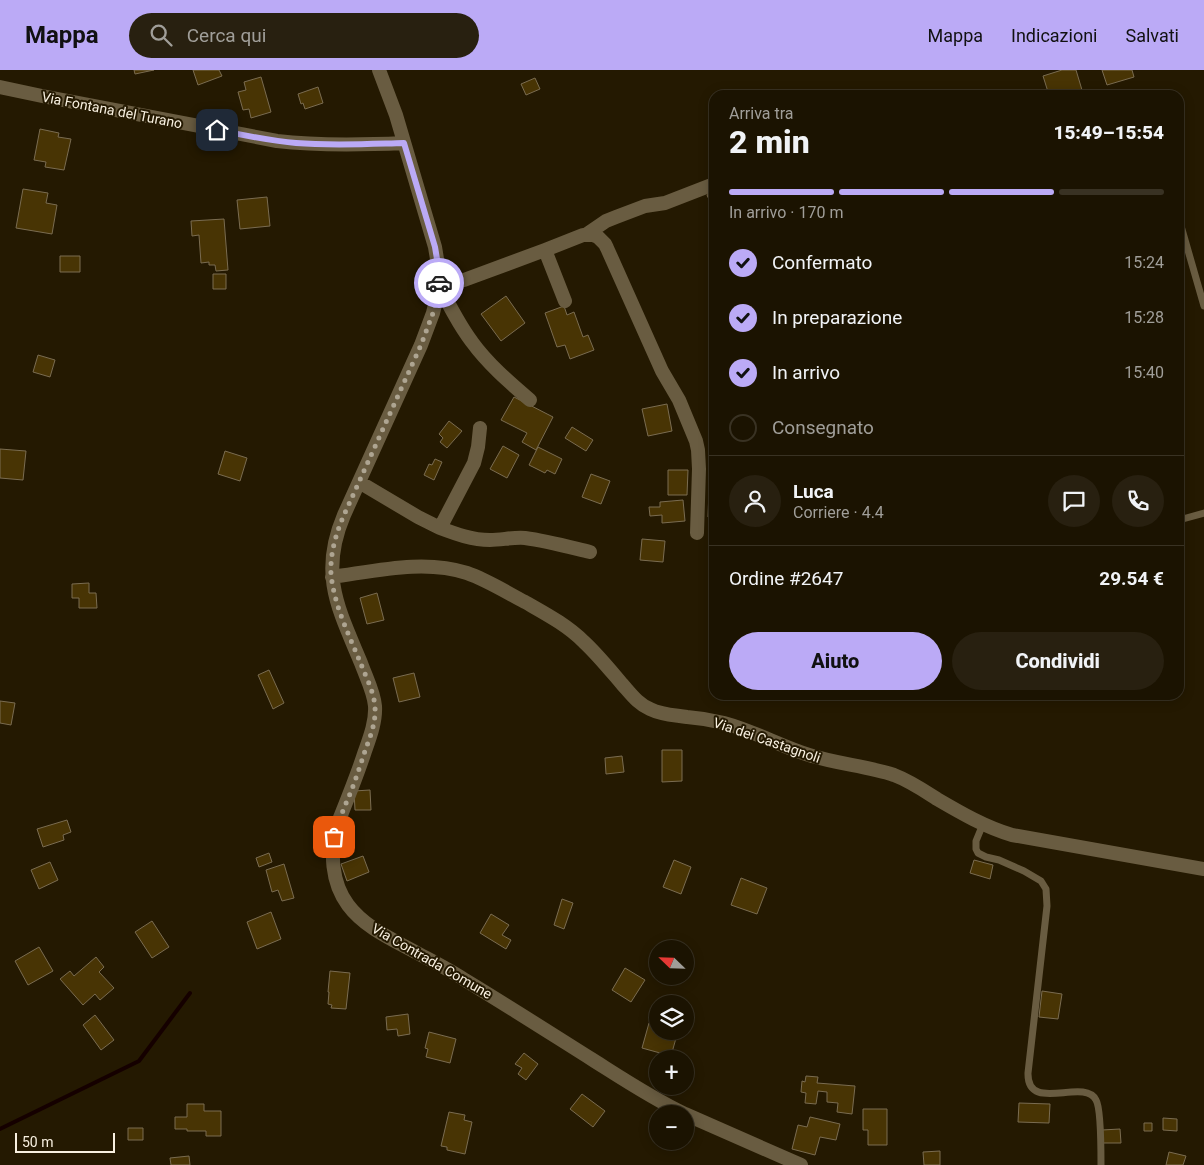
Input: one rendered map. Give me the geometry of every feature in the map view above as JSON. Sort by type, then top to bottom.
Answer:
[{"type":"street","name":"Via Contrada Comune","points":[[379,70],[394,109],[435,247],[439,282],[437,299],[424,339],[338,532],[332,560],[332,577],[338,606],[372,693],[375,706],[375,719],[371,734],[337,825],[333,844],[334,873],[344,899],[356,914],[381,933],[463,978],[639,1089],[668,1105]]},
{"type":"street","name":"Via Fontana del Turano","points":[[0,87],[277,141],[333,145],[404,143]]},
{"type":"street","points":[[530,400],[477,349],[457,320],[439,282],[464,280],[587,234],[606,221],[645,206],[665,203],[709,186]]},
{"type":"street","points":[[587,234],[598,238],[605,244],[662,371],[681,405],[696,441],[699,469],[697,533]]},
{"type":"street","points":[[545,250],[565,301]]},
{"type":"street","points":[[440,528],[474,463],[480,428]]},
{"type":"street","points":[[359,482],[418,517],[440,528],[464,536],[488,540],[526,538],[590,552]]},
{"type":"street","name":"Via dei Castagnoli","points":[[332,577],[420,566],[445,568],[473,575],[545,613],[571,630],[637,700],[650,709],[666,714],[726,724],[816,757],[896,776],[959,812],[1003,833],[1204,869]]},
{"type":"street","name":"Via Contrada Comune","points":[[694,1118],[801,1165]]},
{"type":"lane","points":[[1184,236],[1204,306]]},
{"type":"lane","points":[[1184,519],[1204,514]]},
{"type":"lane","points":[[983,824],[976,841],[978,853],[1031,874],[1044,885],[1047,894],[1028,1073],[1029,1084],[1031,1088],[1040,1092],[1083,1092],[1095,1098],[1098,1108],[1101,1165]]},
{"type":"building","points":[[134,70],[154,70],[135,74]]},
{"type":"building","points":[[193,70],[219,70],[222,76],[198,85]]},
{"type":"building","points":[[1062,70],[1076,70],[1082,90],[1047,90],[1043,76]]},
{"type":"building","points":[[1102,70],[1132,70],[1134,77],[1107,85]]},
{"type":"building","points":[[261,77],[271,112],[251,118],[249,109],[243,110],[238,92],[246,90],[244,82]]},
{"type":"building","points":[[535,78],[540,89],[526,95],[521,84]]},
{"type":"building","points":[[318,87],[323,103],[305,109],[303,103],[301,104],[298,94]]},
{"type":"building","points":[[40,129],[59,133],[58,137],[71,139],[64,170],[45,167],[46,162],[34,160]]},
{"type":"building","points":[[23,189],[48,193],[46,203],[57,205],[52,234],[16,228]]},
{"type":"building","points":[[267,197],[270,226],[240,229],[237,200]]},
{"type":"building","points":[[224,219],[228,270],[216,271],[215,265],[209,265],[209,262],[201,263],[199,235],[192,236],[191,221]]},
{"type":"building","points":[[60,256],[80,256],[80,272],[60,272]]},
{"type":"building","points":[[213,274],[226,274],[226,289],[213,289]]},
{"type":"building","points":[[506,296],[525,323],[501,341],[481,314]]},
{"type":"building","points":[[564,306],[567,315],[574,312],[583,337],[588,335],[594,350],[570,359],[565,345],[557,347],[545,313]]},
{"type":"building","points":[[38,355],[55,360],[50,377],[33,372]]},
{"type":"building","points":[[514,397],[553,417],[536,450],[522,442],[527,433],[501,420]]},
{"type":"building","points":[[667,404],[672,431],[648,436],[642,409]]},
{"type":"building","points":[[449,421],[462,431],[447,448],[440,442],[443,438],[439,434]]},
{"type":"building","points":[[572,427],[593,440],[586,451],[565,438]]},
{"type":"building","points":[[503,446],[519,455],[507,478],[490,469]]},
{"type":"building","points":[[538,447],[562,459],[555,474],[547,470],[545,473],[529,465]]},
{"type":"building","points":[[0,449],[26,451],[23,480],[0,478]]},
{"type":"building","points":[[225,451],[247,458],[240,481],[218,474]]},
{"type":"building","points":[[435,459],[442,462],[434,480],[424,475],[429,464],[432,465]]},
{"type":"building","points":[[668,470],[688,470],[687,495],[668,495]]},
{"type":"building","points":[[591,474],[610,481],[601,504],[582,497]]},
{"type":"building","points":[[683,500],[685,521],[662,523],[662,515],[650,516],[649,507],[660,507],[660,502]]},
{"type":"building","points":[[642,539],[665,541],[663,562],[640,560]]},
{"type":"building","points":[[89,583],[89,593],[96,593],[97,608],[79,608],[79,598],[72,598],[72,584]]},
{"type":"building","points":[[377,593],[384,620],[367,624],[360,598]]},
{"type":"building","points":[[269,670],[284,703],[273,709],[258,675]]},
{"type":"building","points":[[414,673],[420,697],[399,702],[393,678]]},
{"type":"building","points":[[0,701],[15,703],[11,725],[0,723]]},
{"type":"building","points":[[662,750],[682,750],[682,781],[662,782]]},
{"type":"building","points":[[622,756],[624,772],[606,774],[605,758]]},
{"type":"building","points":[[370,790],[371,810],[355,810],[354,791]]},
{"type":"building","points":[[67,820],[71,832],[63,835],[64,840],[43,847],[37,829]]},
{"type":"building","points":[[269,853],[272,862],[259,867],[256,858]]},
{"type":"building","points":[[363,856],[369,872],[347,881],[341,864]]},
{"type":"building","points":[[674,860],[691,867],[681,894],[663,887]]},
{"type":"building","points":[[974,860],[993,865],[990,879],[970,873]]},
{"type":"building","points":[[50,862],[58,880],[39,889],[31,870]]},
{"type":"building","points":[[284,864],[294,898],[282,901],[278,890],[272,892],[266,870]]},
{"type":"building","points":[[741,878],[767,888],[757,914],[731,905]]},
{"type":"building","points":[[562,899],[573,903],[564,929],[554,925]]},
{"type":"building","points":[[271,912],[281,939],[257,949],[247,922]]},
{"type":"building","points":[[491,914],[509,925],[502,935],[511,940],[506,949],[480,933]]},
{"type":"building","points":[[152,921],[169,947],[152,958],[135,932]]},
{"type":"building","points":[[39,947],[53,971],[28,985],[15,961]]},
{"type":"building","points":[[96,957],[104,967],[99,972],[114,988],[100,1000],[95,994],[83,1005],[60,979],[70,971],[74,976]]},
{"type":"building","points":[[625,968],[645,980],[631,1002],[612,990]]},
{"type":"building","points":[[330,971],[350,973],[346,1009],[331,1008],[332,1005],[328,1004]]},
{"type":"building","points":[[1042,991],[1062,994],[1058,1019],[1039,1017]]},
{"type":"building","points":[[408,1014],[410,1034],[398,1036],[397,1029],[387,1030],[386,1017]]},
{"type":"building","points":[[95,1015],[114,1040],[101,1050],[83,1025]]},
{"type":"building","points":[[649,1023],[649,1040],[675,1040],[673,1050],[649,1050],[642,1048]]},
{"type":"building","points":[[429,1032],[456,1039],[450,1063],[426,1057],[428,1049],[425,1048]]},
{"type":"building","points":[[524,1053],[538,1064],[526,1080],[518,1074],[522,1068],[515,1064]]},
{"type":"building","points":[[806,1076],[818,1077],[817,1083],[855,1086],[852,1114],[837,1112],[838,1103],[827,1102],[827,1092],[818,1091],[816,1104],[805,1103],[806,1093],[801,1092],[802,1081],[805,1082]]},
{"type":"building","points":[[582,1094],[605,1111],[593,1127],[570,1109]]},
{"type":"building","points":[[1019,1103],[1050,1104],[1049,1123],[1018,1122]]},
{"type":"building","points":[[187,1104],[204,1104],[204,1111],[221,1111],[221,1136],[206,1136],[206,1131],[175,1129],[175,1117],[187,1117]]},
{"type":"building","points":[[863,1109],[887,1109],[887,1145],[868,1145],[868,1130],[863,1130]]},
{"type":"building","points":[[449,1112],[465,1115],[464,1120],[472,1122],[465,1154],[447,1150],[447,1147],[441,1146]]},
{"type":"building","points":[[810,1117],[840,1124],[836,1140],[820,1137],[815,1155],[792,1149],[798,1125],[807,1127]]},
{"type":"building","points":[[1163,1118],[1177,1119],[1177,1131],[1163,1130]]},
{"type":"building","points":[[1144,1123],[1152,1123],[1152,1131],[1144,1131]]},
{"type":"building","points":[[128,1128],[143,1128],[143,1140],[128,1140]]},
{"type":"building","points":[[1120,1129],[1121,1143],[1103,1143],[1102,1130]]},
{"type":"building","points":[[940,1151],[940,1165],[924,1165],[923,1152]]},
{"type":"building","points":[[1169,1152],[1186,1156],[1183,1165],[1166,1165]]},
{"type":"building","points":[[189,1156],[190,1165],[171,1165],[170,1158]]},
{"type":"waterway","points":[[0,1129],[139,1061],[190,993]]},
{"type":"way so far","points":[[334,837],[368,744],[375,719],[372,693],[335,597],[331,574],[334,547],[344,515],[426,334],[437,299],[439,283]]},
{"type":"route","points":[[217,130],[277,141],[311,144],[361,145],[404,143],[435,247],[439,283]]}]
